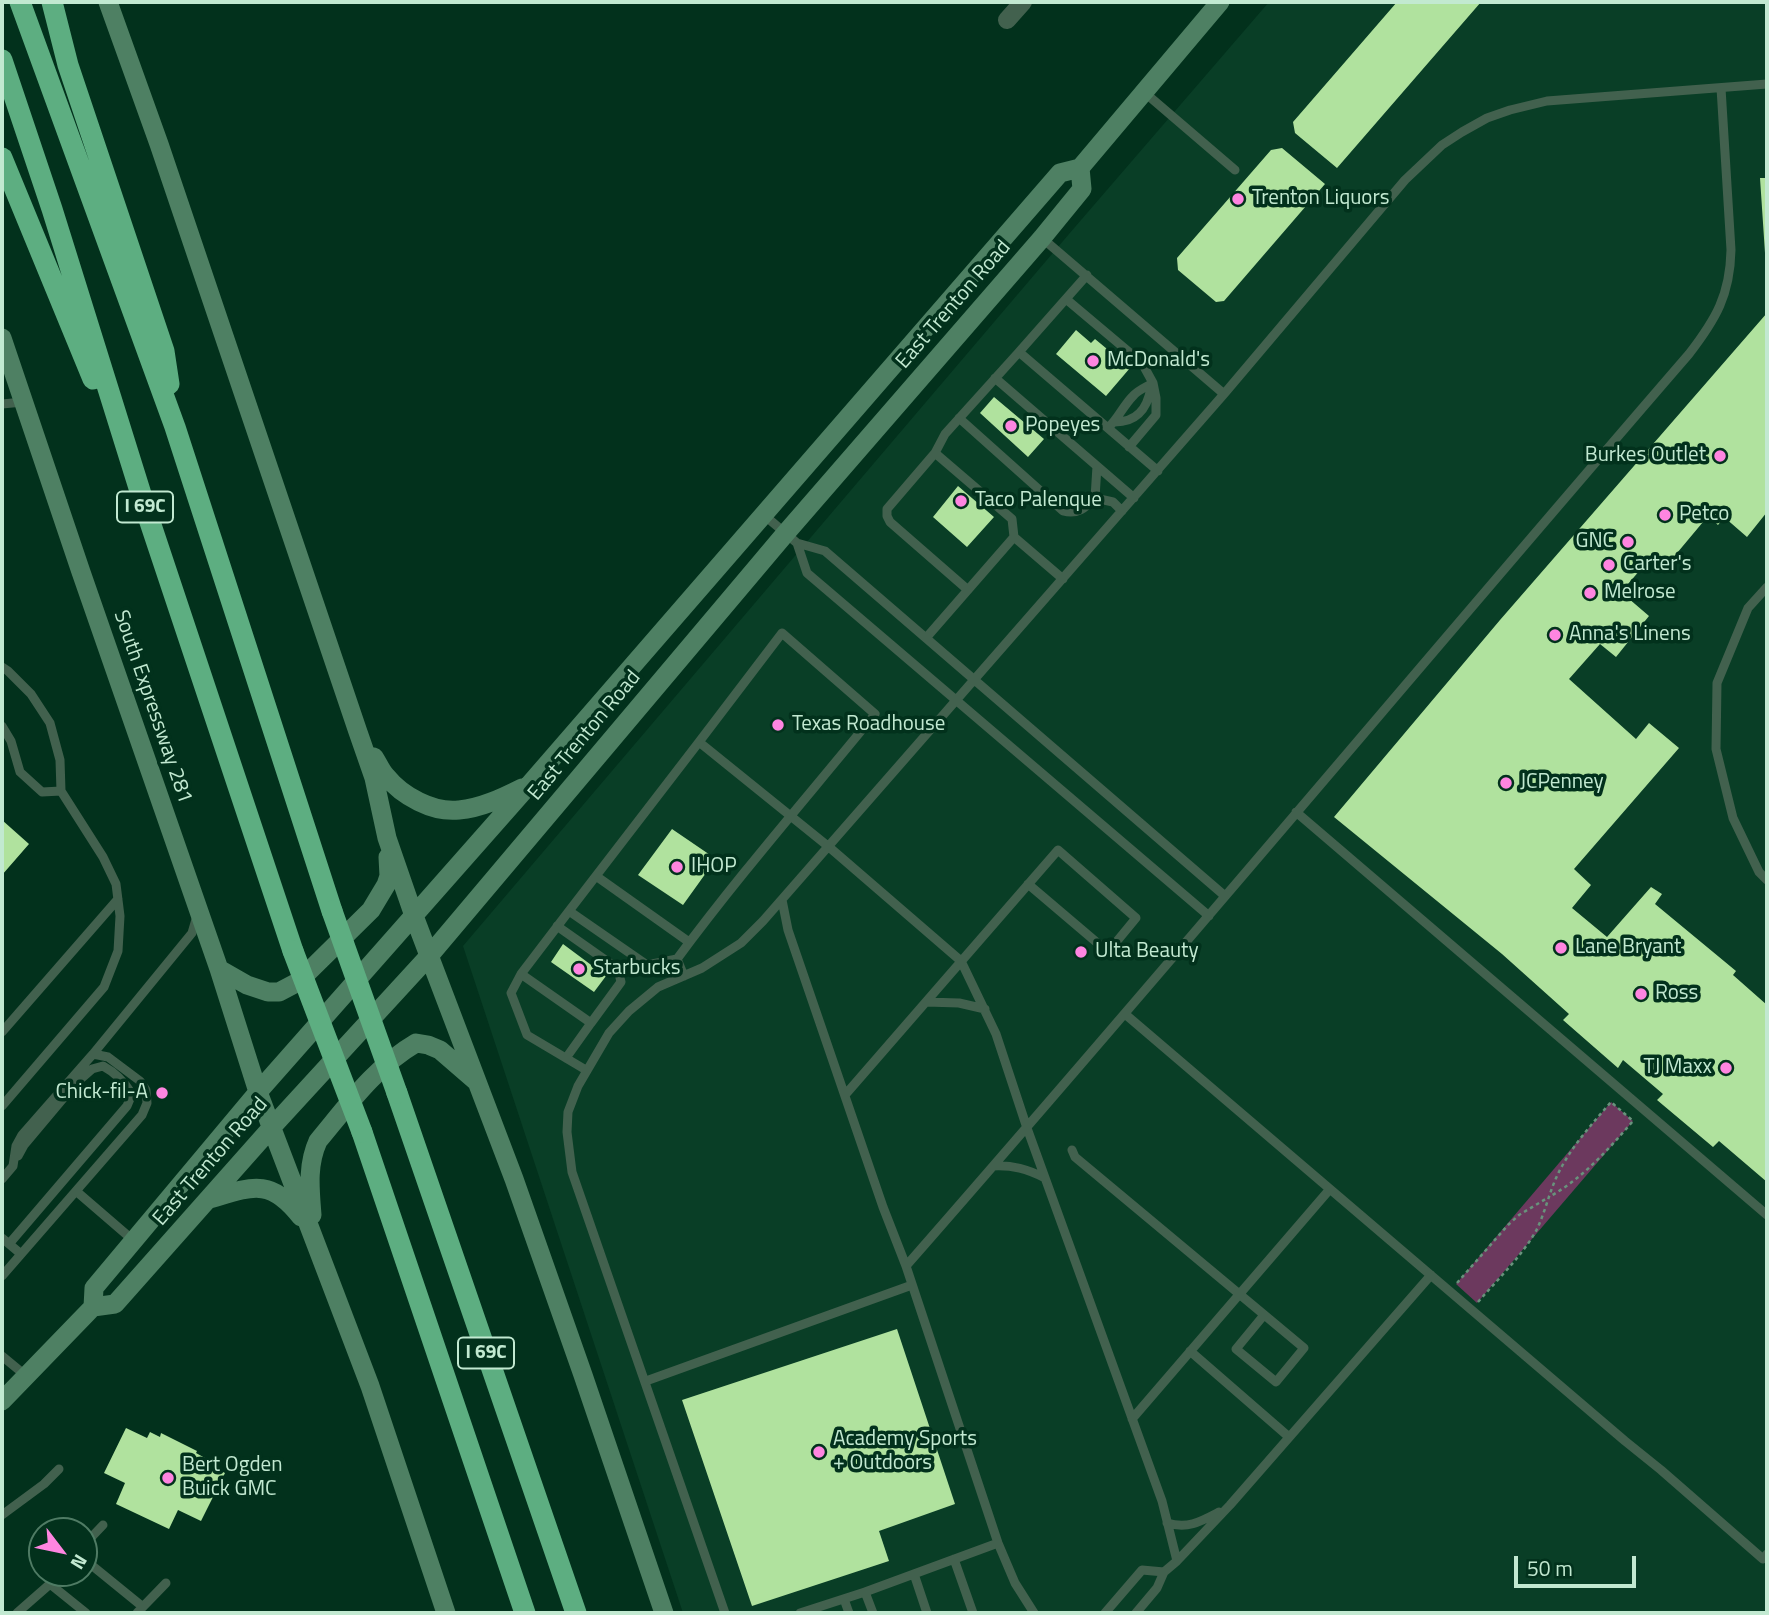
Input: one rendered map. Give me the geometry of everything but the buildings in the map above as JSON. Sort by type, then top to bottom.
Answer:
[{"type":"highway","name":"I 69C","points":[[20,2],[175,427],[332,911],[576,1613]]},
{"type":"highway","points":[[52,2],[68,65],[164,351],[175,427]]},
{"type":"highway","name":"I 69C","points":[[2,60],[52,209],[145,507],[293,951],[362,1132],[525,1613]]},
{"type":"highway","points":[[2,158],[145,507]]},
{"type":"main road","points":[[108,2],[159,144],[374,778],[387,838],[579,1362],[664,1613]]},
{"type":"main road","name":"East Trenton Road","points":[[93,1307],[94,1288],[258,1092],[529,785],[1059,173],[1080,168],[1220,2]]},
{"type":"main road","name":"East Trenton Road","points":[[2,1401],[93,1307],[115,1304],[429,956],[791,539],[1042,238],[1082,189],[1080,168]]},
{"type":"main road","name":"South Expressway 281","points":[[2,341],[219,969],[258,1092],[370,1386],[446,1613]]},
{"type":"main road","points":[[358,732],[386,777],[411,797],[433,807],[467,809],[496,801],[529,785]]},
{"type":"main road","points":[[219,969],[247,985],[268,992],[279,992],[298,982],[371,910],[381,896],[389,876],[387,838]]},
{"type":"main road","points":[[313,1233],[310,1178],[312,1154],[318,1141],[371,1077],[416,1043],[440,1050],[479,1084]]},
{"type":"main road","points":[[209,1199],[250,1188],[273,1191],[289,1202],[313,1233]]},
{"type":"street","points":[[1007,20],[1023,2]]},
{"type":"lane","points":[[725,1613],[572,1172],[566,1132],[568,1112],[586,1070],[609,1033],[629,1011],[658,987],[702,968],[741,943],[782,900],[1158,471],[1405,180],[1442,145],[1488,118],[1547,101],[1767,85]]},
{"type":"lane","points":[[906,1266],[1689,354],[1717,315],[1726,291],[1731,250],[1721,88]]},
{"type":"lane","points":[[1144,92],[1235,170]]},
{"type":"lane","points":[[1042,238],[1224,394]]},
{"type":"lane","points":[[968,590],[890,522],[887,509],[935,453],[945,434],[1087,275]]},
{"type":"lane","points":[[1066,299],[1142,363],[1153,383],[1156,415],[1129,447]]},
{"type":"lane","points":[[1019,352],[1111,425],[1129,447],[1158,471]]},
{"type":"lane","points":[[995,378],[1134,498]]},
{"type":"lane","points":[[1111,425],[1134,393],[1153,383]]},
{"type":"lane","points":[[1111,425],[1127,422],[1144,409],[1153,383]]},
{"type":"lane","points":[[2,404],[23,402]]},
{"type":"lane","points":[[960,418],[1063,510],[1072,513],[1083,510],[1095,498],[1097,466]]},
{"type":"lane","points":[[935,453],[1012,519],[1014,537],[1063,579]]},
{"type":"lane","points":[[1095,498],[1113,502],[1122,511]]},
{"type":"lane","points":[[764,515],[791,539],[825,551],[1225,896]]},
{"type":"lane","points":[[926,638],[1014,537]]},
{"type":"lane","points":[[791,539],[807,573],[1209,916]]},
{"type":"lane","points":[[1767,587],[1748,608],[1717,683],[1716,749],[1733,818],[1759,872],[1767,880]]},
{"type":"lane","points":[[569,911],[646,965],[677,959],[875,714],[782,633],[557,926],[521,974],[511,993],[527,1035],[586,1070]]},
{"type":"lane","points":[[2,667],[31,694],[50,723],[60,760],[61,791],[103,857],[116,884],[120,916],[118,951],[104,987],[2,1106]]},
{"type":"lane","points":[[2,726],[11,741],[20,772],[41,792],[61,791]]},
{"type":"lane","points":[[699,742],[829,847],[961,961],[996,1034],[1027,1128],[1162,1502],[1177,1561]]},
{"type":"lane","points":[[1296,812],[1767,1215]]},
{"type":"lane","points":[[845,1095],[961,961],[1028,884],[1058,850],[1136,918],[1108,952],[1028,884]]},
{"type":"lane","points":[[596,876],[689,942]]},
{"type":"lane","points":[[2,1032],[118,899]]},
{"type":"lane","points":[[782,900],[788,930],[883,1207],[906,1266],[998,1543],[1015,1583],[1034,1613]]},
{"type":"lane","points":[[13,1166],[16,1146],[22,1135],[93,1054],[192,933],[199,911]]},
{"type":"lane","points":[[557,926],[618,969],[621,982],[566,1058]]},
{"type":"lane","points":[[677,959],[684,976]]},
{"type":"lane","points":[[521,974],[591,1023]]},
{"type":"lane","points":[[926,1002],[958,1003],[985,1009]]},
{"type":"lane","points":[[1125,1014],[1763,1559],[1767,1554]]},
{"type":"lane","points":[[2,1276],[142,1115],[147,1103],[146,1090],[140,1081],[108,1057],[93,1054]]},
{"type":"lane","points":[[2,1178],[40,1125],[76,1083],[92,1069],[103,1066],[124,1081],[132,1094],[127,1106],[5,1241],[21,1254]]},
{"type":"lane","points":[[1072,1150],[1075,1157],[1304,1348],[1276,1382],[1236,1349],[1264,1315]]},
{"type":"lane","points":[[993,1166],[1021,1167],[1045,1178]]},
{"type":"lane","points":[[1132,1419],[1330,1189]]},
{"type":"lane","points":[[76,1191],[134,1241]]},
{"type":"lane","points":[[1136,1613],[1157,1588],[1164,1572],[1230,1505],[1431,1275]]},
{"type":"lane","points":[[646,1381],[912,1285]]},
{"type":"lane","points":[[1191,1350],[1289,1437]]},
{"type":"lane","points":[[2,1356],[25,1376]]},
{"type":"lane","points":[[2,1515],[44,1484],[59,1469]]},
{"type":"lane","points":[[1167,1523],[1189,1526],[1230,1505]]},
{"type":"lane","points":[[98,1530],[103,1525]]},
{"type":"lane","points":[[800,1613],[998,1543]]},
{"type":"lane","points":[[954,1559],[973,1613]]},
{"type":"lane","points":[[1105,1613],[1142,1570],[1164,1572]]},
{"type":"lane","points":[[98,1572],[140,1610],[166,1583]]},
{"type":"lane","points":[[914,1574],[927,1613]]},
{"type":"lane","points":[[17,1613],[47,1587]]},
{"type":"lane","points":[[54,1587],[86,1613]]},
{"type":"lane","points":[[865,1592],[873,1613]]},
{"type":"lane","points":[[844,1599],[849,1613]]},
{"type":"path","points":[[1456,1284],[1508,1224],[1530,1207],[1549,1197],[1572,1184],[1633,1121],[1611,1102],[1567,1158],[1549,1197],[1535,1231],[1519,1255],[1477,1303],[1470,1297]]},
{"type":"shaded area","points":[[1269,2],[1767,2],[1767,1613],[683,1613],[463,946]]},
{"type":"shaded area","points":[[1611,1102],[1633,1121],[1477,1303],[1456,1284]]},
{"type":"place","name":"Trenton Liquors","points":[[1238,199]]},
{"type":"place","name":"McDonald's","points":[[1093,361]]},
{"type":"place","name":"Popeyes","points":[[1011,426]]},
{"type":"place","name":"Burkes Outlet","points":[[1720,456]]},
{"type":"place","name":"Taco Palenque","points":[[961,501]]},
{"type":"place","name":"Petco","points":[[1665,515]]},
{"type":"place","name":"GNC","points":[[1628,542]]},
{"type":"place","name":"Carter's","points":[[1609,565]]},
{"type":"place","name":"Melrose","points":[[1590,593]]},
{"type":"place","name":"Anna's Linens","points":[[1555,635]]},
{"type":"place","name":"Texas Roadhouse","points":[[778,725]]},
{"type":"place","name":"JCPenney","points":[[1506,783]]},
{"type":"place","name":"IHOP","points":[[677,867]]},
{"type":"place","name":"Lane Bryant","points":[[1561,948]]},
{"type":"place","name":"Ulta Beauty","points":[[1081,952]]},
{"type":"place","name":"Starbucks","points":[[579,969]]},
{"type":"place","name":"Ross","points":[[1641,994]]},
{"type":"place","name":"TJ Maxx","points":[[1726,1068]]},
{"type":"place","name":"Chick-fil-A","points":[[162,1093]]},
{"type":"place","name":"Academy Sports + Outdoors","points":[[819,1452]]},
{"type":"place","name":"Bert Ogden Buick GMC","points":[[168,1478]]}]
